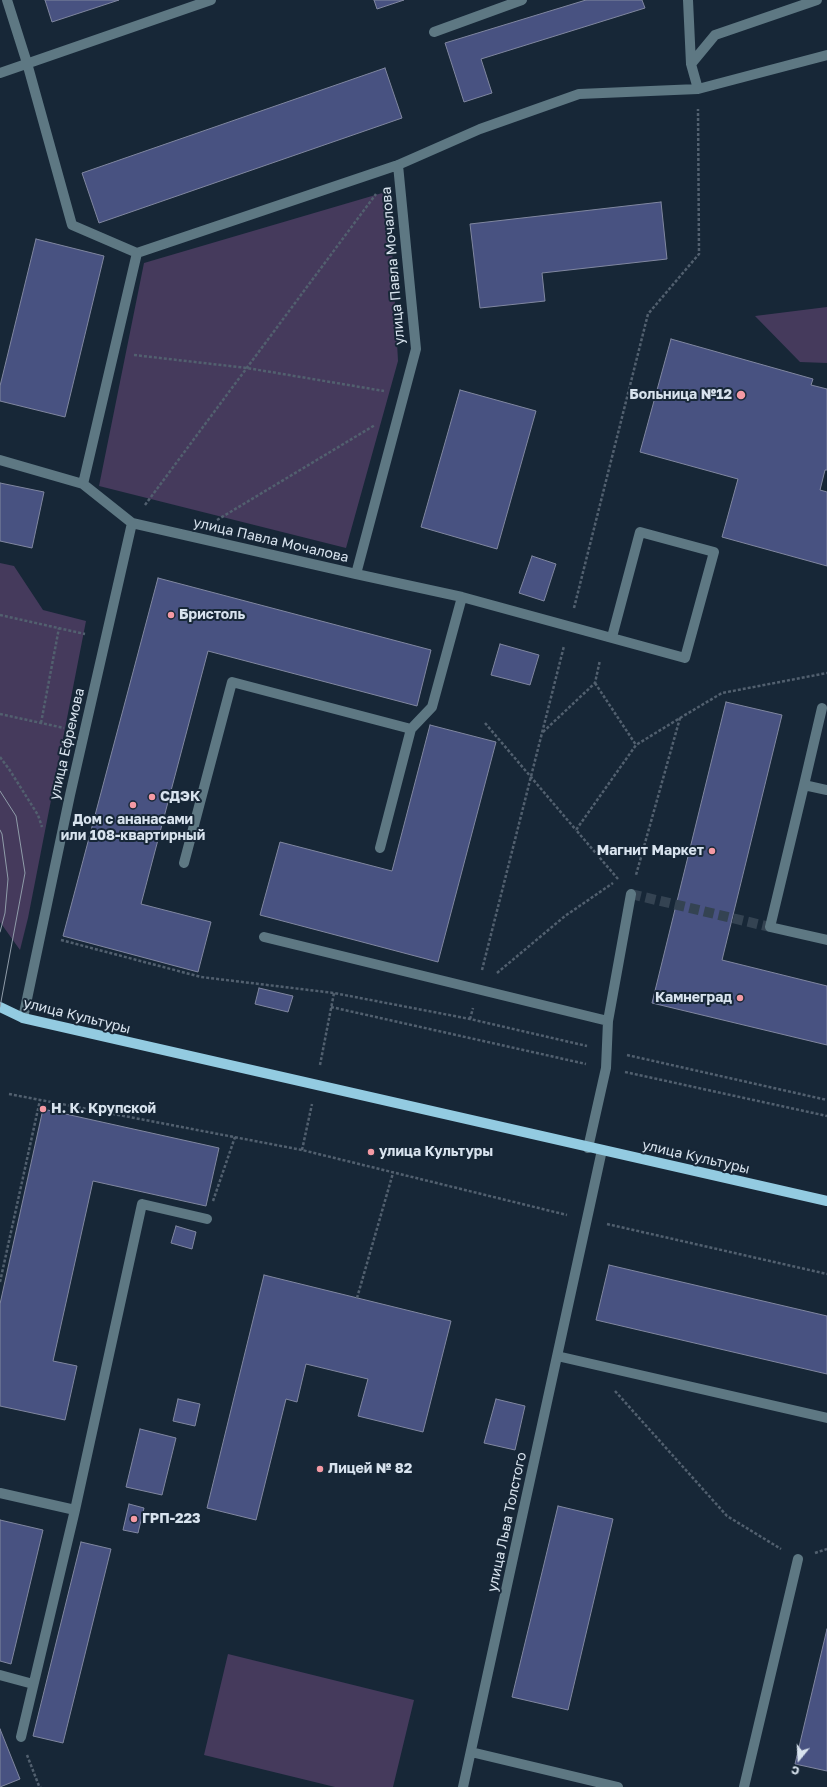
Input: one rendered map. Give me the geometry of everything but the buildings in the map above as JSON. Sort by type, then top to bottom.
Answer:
[{"type":"main road","name":"улица Культуры","points":[[0,1007],[23,1018],[588,1148],[827,1201]]},
{"type":"street","points":[[7,0],[27,63],[72,225],[137,253],[398,165],[480,129],[579,94],[698,89],[827,55]]},
{"type":"street","points":[[0,72],[211,0]]},
{"type":"street","points":[[434,32],[522,0]]},
{"type":"street","points":[[688,0],[691,64],[698,89]]},
{"type":"street","points":[[691,64],[715,35],[817,0]]},
{"type":"street","name":"улица Павла Мочалова","points":[[132,523],[356,574],[416,349],[398,165]]},
{"type":"street","points":[[83,484],[137,253]]},
{"type":"street","points":[[0,460],[83,484],[132,523]]},
{"type":"street","name":"улица Ефремова","points":[[23,1018],[84,733],[132,523]]},
{"type":"street","points":[[356,574],[462,597],[685,658],[714,552],[640,532],[612,637]]},
{"type":"street","points":[[380,848],[411,729],[432,707],[462,597]]},
{"type":"street","points":[[184,863],[232,682],[411,729]]},
{"type":"street","points":[[822,708],[770,927],[827,940]]},
{"type":"street","points":[[804,785],[827,790]]},
{"type":"street","points":[[588,1148],[606,1068],[608,1050],[608,1021],[631,894]]},
{"type":"street","points":[[264,937],[608,1021]]},
{"type":"street","name":"улица Льва Толстого","points":[[464,1787],[602,1150]]},
{"type":"street","points":[[21,1737],[75,1510],[142,1204],[207,1219]]},
{"type":"street","points":[[557,1356],[827,1418]]},
{"type":"street","points":[[0,1493],[75,1510]]},
{"type":"street","points":[[744,1787],[798,1559]]},
{"type":"street","points":[[0,1675],[33,1684]]},
{"type":"street","points":[[471,1752],[618,1787]]},
{"type":"path","points":[[470,1019],[648,314],[699,254],[698,89]]},
{"type":"path","points":[[132,523],[398,165]]},
{"type":"path","points":[[133,355],[247,368],[390,392]]},
{"type":"path","points":[[190,536],[382,421]]},
{"type":"path","points":[[0,615],[106,639]]},
{"type":"path","points":[[41,724],[59,628]]},
{"type":"path","points":[[542,733],[595,682],[600,660]]},
{"type":"path","points":[[576,830],[636,745],[722,693],[827,673]]},
{"type":"path","points":[[595,682],[636,745]]},
{"type":"path","points":[[0,714],[84,733]]},
{"type":"path","points":[[631,894],[680,718]]},
{"type":"path","points":[[485,723],[631,894]]},
{"type":"path","points":[[0,757],[10,769],[38,815],[43,830]]},
{"type":"path","points":[[478,989],[565,916],[618,879]]},
{"type":"path","points":[[54,938],[201,977],[334,993],[470,1019],[827,1100]]},
{"type":"path","points":[[331,1007],[827,1116]]},
{"type":"path","points":[[9,1094],[302,1150],[587,1220],[827,1274]]},
{"type":"path","points":[[0,1282],[40,1100]]},
{"type":"path","points":[[207,1219],[235,1137]]},
{"type":"path","points":[[357,1298],[393,1173]]},
{"type":"path","points":[[590,1364],[727,1516],[798,1559]]},
{"type":"path","points":[[21,1737],[39,1786],[41,1787]]},
{"type":"shaded area","points":[[389,191],[398,361],[346,548],[99,486],[144,263]]},
{"type":"shaded area","points":[[827,307],[827,363],[800,362],[755,316]]},
{"type":"shaded area","points":[[0,563],[14,566],[43,610],[86,621],[28,918],[20,950],[0,922]]},
{"type":"shaded area","points":[[228,1654],[414,1700],[393,1787],[335,1787],[204,1755]]},
{"type":"tunnel","points":[[631,894],[770,927]]},
{"type":"tram line","points":[[0,791],[16,816],[25,873],[0,1007]]},
{"type":"tram line","points":[[0,830],[2,834],[8,879],[5,913],[0,932]]},
{"type":"place","name":"Больница №12","points":[[741,395]]},
{"type":"place","name":"Бристоль","points":[[171,615]]},
{"type":"place","name":"СДЭК","points":[[152,797]]},
{"type":"place","name":"Дом с ананасами или 108-квартирный","points":[[133,805]]},
{"type":"place","name":"Магнит Маркет","points":[[712,851]]},
{"type":"place","name":"Камнеград","points":[[740,998]]},
{"type":"place","name":"Н. К. Крупской","points":[[43,1109]]},
{"type":"place","name":"улица Культуры","points":[[371,1152]]},
{"type":"place","name":"Лицей № 82","points":[[320,1469]]},
{"type":"place","name":"ГРП-223","points":[[134,1519]]}]
